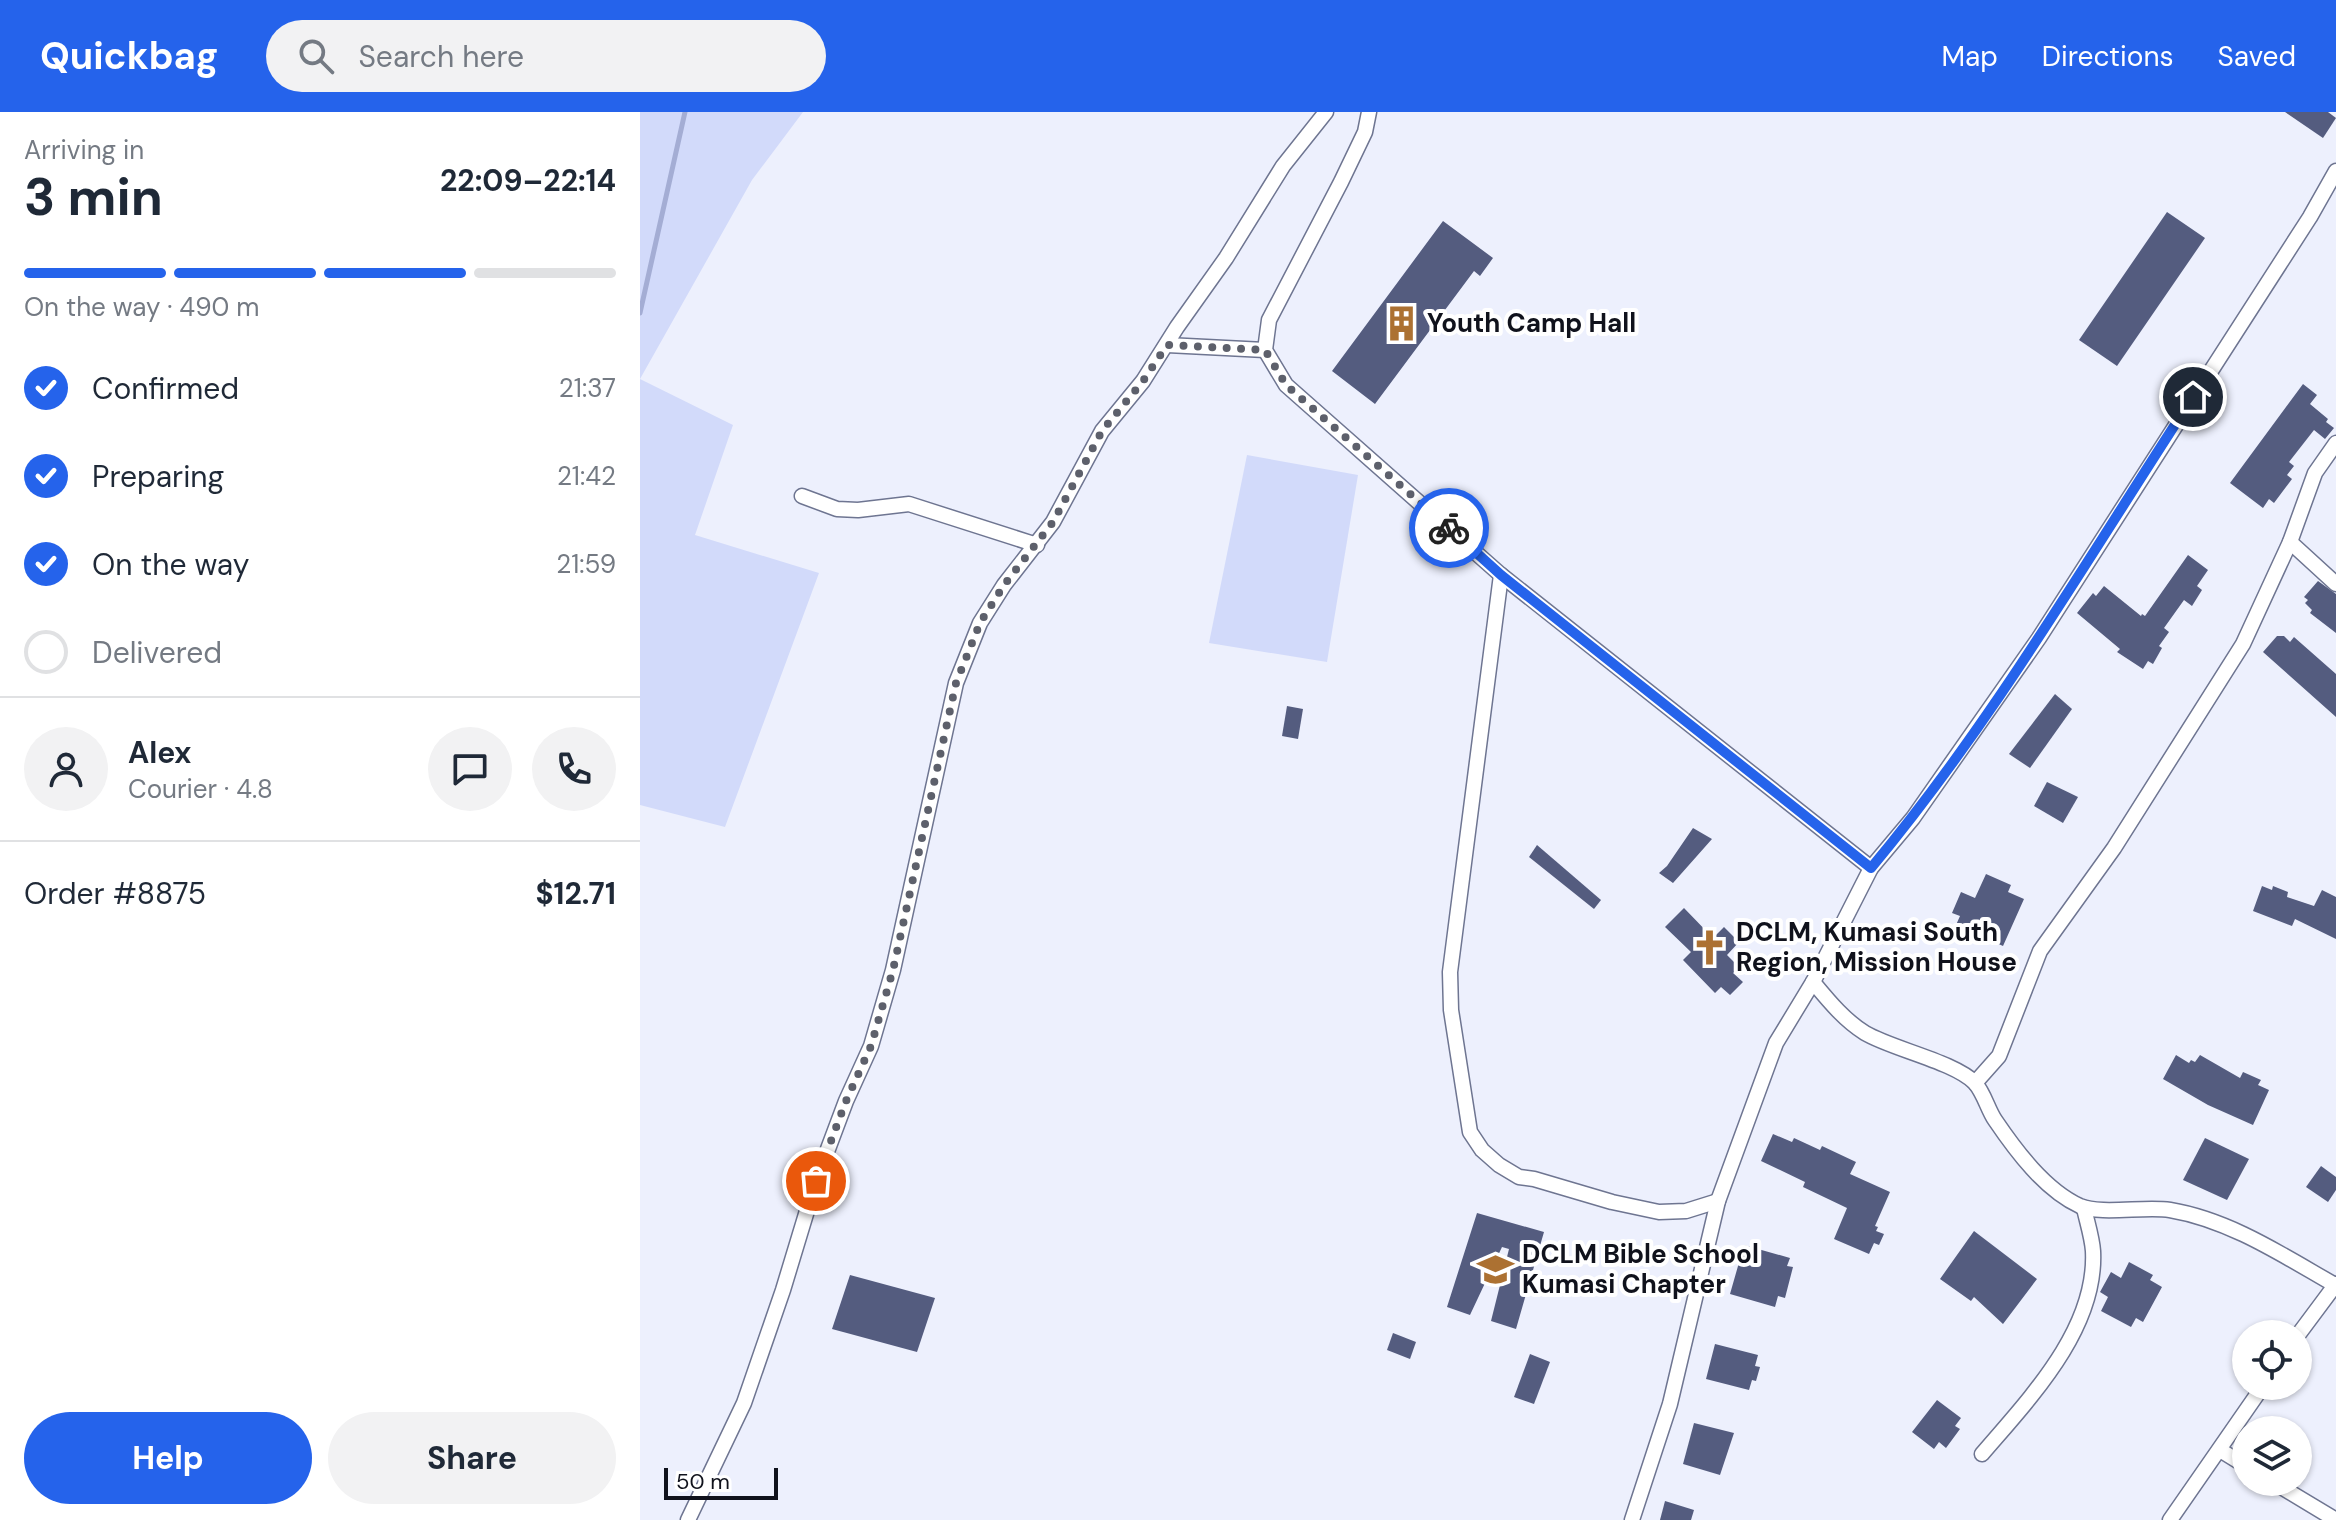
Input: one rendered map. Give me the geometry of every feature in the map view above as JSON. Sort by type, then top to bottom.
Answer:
[{"type":"street","points":[[688,1520],[744,1403],[816,1181],[846,1101],[871,1046],[893,970],[956,683],[980,623],[1004,585],[1053,522],[1102,431],[1143,381],[1226,258],[1283,166],[1326,112]]},
{"type":"street","points":[[1369,112],[1365,132],[1341,182],[1269,320],[1265,350],[1286,385],[1501,575],[1871,868]]},
{"type":"street","points":[[1632,1520],[1670,1404],[1718,1201],[1776,1043],[1813,982],[1871,868],[1913,818],[2039,638],[2310,217],[2336,171]]},
{"type":"street","points":[[1167,345],[1265,350]]},
{"type":"street","points":[[1975,1083],[1999,1056],[2040,951],[2114,848],[2243,644],[2290,542],[2315,473],[2336,443]]},
{"type":"street","points":[[802,496],[837,509],[858,510],[909,504],[1037,545]]},
{"type":"street","points":[[2290,542],[2336,584]]},
{"type":"street","points":[[1501,575],[1450,972],[1451,1010],[1470,1132],[1482,1150],[1519,1177],[1659,1212],[1686,1211],[1718,1201]]},
{"type":"street","points":[[1813,982],[1841,1015],[1864,1032],[1953,1070],[1975,1083],[1994,1119],[2046,1181],[2068,1200],[2084,1208],[2171,1210],[2219,1224],[2336,1285],[2309,1320]]},
{"type":"street","points":[[1982,1454],[2065,1349],[2085,1310],[2092,1277],[2093,1250],[2084,1208]]},
{"type":"street","points":[[2170,1520],[2254,1400]]},
{"type":"street","points":[[2220,1450],[2232,1457]]},
{"type":"street","points":[[2296,1496],[2336,1520]]},
{"type":"shaded area","points":[[640,112],[803,112],[752,180],[640,379]]},
{"type":"shaded area","points":[[640,379],[733,425],[695,535],[819,573],[725,827],[640,805]]},
{"type":"shaded area","points":[[1247,455],[1358,475],[1327,662],[1209,643]]},
{"type":"building","points":[[2285,112],[2328,112],[2336,118],[2323,138]]},
{"type":"building","points":[[2167,212],[2205,238],[2117,366],[2079,340]]},
{"type":"building","name":"Youth Camp Hall","points":[[1443,221],[1493,258],[1480,276],[1474,271],[1375,404],[1332,371]]},
{"type":"building","points":[[2303,384],[2317,395],[2310,404],[2334,428],[2325,439],[2314,430],[2289,462],[2294,466],[2287,475],[2292,479],[2274,503],[2269,499],[2263,508],[2230,483]]},
{"type":"building","points":[[2188,555],[2208,570],[2197,586],[2202,590],[2192,606],[2184,600],[2164,628],[2169,632],[2159,646],[2162,648],[2153,664],[2148,661],[2143,669],[2117,652],[2120,649],[2077,613],[2093,593],[2096,596],[2104,586],[2145,616]]},
{"type":"building","points":[[2318,581],[2336,594],[2336,633],[2310,613],[2312,610],[2305,603],[2308,600],[2304,597]]},
{"type":"building","points":[[2277,636],[2284,636],[2290,642],[2294,637],[2336,674],[2336,717],[2263,652]]},
{"type":"building","points":[[2055,694],[2072,709],[2030,768],[2009,754]]},
{"type":"building","points":[[1287,706],[1303,709],[1298,739],[1282,736]]},
{"type":"building","points":[[2047,782],[2078,797],[2063,823],[2034,806]]},
{"type":"building","points":[[1693,828],[1712,839],[1673,883],[1659,873]]},
{"type":"building","points":[[1537,845],[1601,900],[1594,909],[1529,857]]},
{"type":"building","points":[[1986,874],[2011,885],[2008,892],[2024,899],[2003,946],[1956,925],[1960,916],[1952,913],[1961,892],[1975,898]]},
{"type":"building","points":[[2262,886],[2272,890],[2273,886],[2288,892],[2287,897],[2314,906],[2322,890],[2336,897],[2336,939],[2295,919],[2292,926],[2253,911]]},
{"type":"building","name":"DCLM, Kumasi South Region, Mission House","points":[[1684,908],[1713,938],[1724,927],[1739,942],[1727,955],[1739,967],[1733,973],[1743,982],[1730,995],[1721,987],[1715,993],[1683,960],[1691,952],[1665,927]]},
{"type":"building","points":[[2176,1055],[2189,1063],[2191,1060],[2195,1062],[2200,1055],[2240,1078],[2243,1072],[2261,1080],[2258,1085],[2269,1090],[2253,1125],[2208,1105],[2163,1079]]},
{"type":"building","points":[[1773,1134],[1792,1142],[1794,1138],[1820,1150],[1822,1146],[1856,1162],[1850,1174],[1890,1192],[1875,1226],[1878,1227],[1876,1231],[1884,1234],[1879,1245],[1874,1243],[1869,1254],[1834,1239],[1847,1208],[1803,1187],[1805,1182],[1761,1161]]},
{"type":"building","points":[[2205,1138],[2249,1159],[2227,1200],[2183,1180]]},
{"type":"building","points":[[2321,1166],[2336,1177],[2336,1190],[2328,1202],[2306,1187]]},
{"type":"building","name":"DCLM Bible School Kumasi Chapter","points":[[1477,1213],[1544,1232],[1516,1329],[1491,1321],[1509,1249],[1502,1247],[1470,1315],[1447,1307]]},
{"type":"building","points":[[1974,1231],[2037,1279],[2003,1324],[1974,1297],[1971,1301],[1940,1279]]},
{"type":"building","points":[[1744,1245],[1790,1258],[1787,1266],[1793,1267],[1785,1298],[1778,1296],[1775,1307],[1730,1294]]},
{"type":"building","points":[[2129,1262],[2153,1275],[2150,1280],[2162,1287],[2143,1322],[2136,1318],[2131,1327],[2101,1311],[2108,1297],[2100,1292],[2111,1272],[2121,1278]]},
{"type":"building","points":[[850,1275],[935,1298],[917,1352],[832,1329]]},
{"type":"building","points":[[1393,1333],[1416,1342],[1410,1359],[1387,1350]]},
{"type":"building","points":[[1715,1344],[1758,1355],[1755,1366],[1760,1367],[1756,1381],[1752,1380],[1749,1390],[1706,1379]]},
{"type":"building","points":[[1530,1354],[1550,1362],[1534,1404],[1514,1397]]},
{"type":"building","points":[[1937,1400],[1961,1418],[1955,1426],[1960,1429],[1946,1448],[1939,1442],[1934,1449],[1912,1432]]},
{"type":"building","points":[[1694,1423],[1734,1433],[1720,1475],[1683,1464]]},
{"type":"building","points":[[1665,1501],[1694,1510],[1691,1520],[1660,1520]]},
{"type":"waterway","points":[[640,313],[685,112]]},
{"type":"way so far","points":[[816,1181],[846,1101],[871,1046],[893,970],[956,683],[980,623],[1004,585],[1053,522],[1102,431],[1143,381],[1167,345],[1265,350],[1286,385],[1449,528]]},
{"type":"place","name":"Youth Camp Hall","points":[[1401,323]]},
{"type":"place","name":"DCLM, Kumasi South Region, Mission House","points":[[1710,947]]},
{"type":"place","name":"DCLM Bible School Kumasi Chapter","points":[[1496,1269]]},
{"type":"route","points":[[1449,528],[1501,575],[1871,868],[1913,818],[2039,638],[2193,397]]}]
